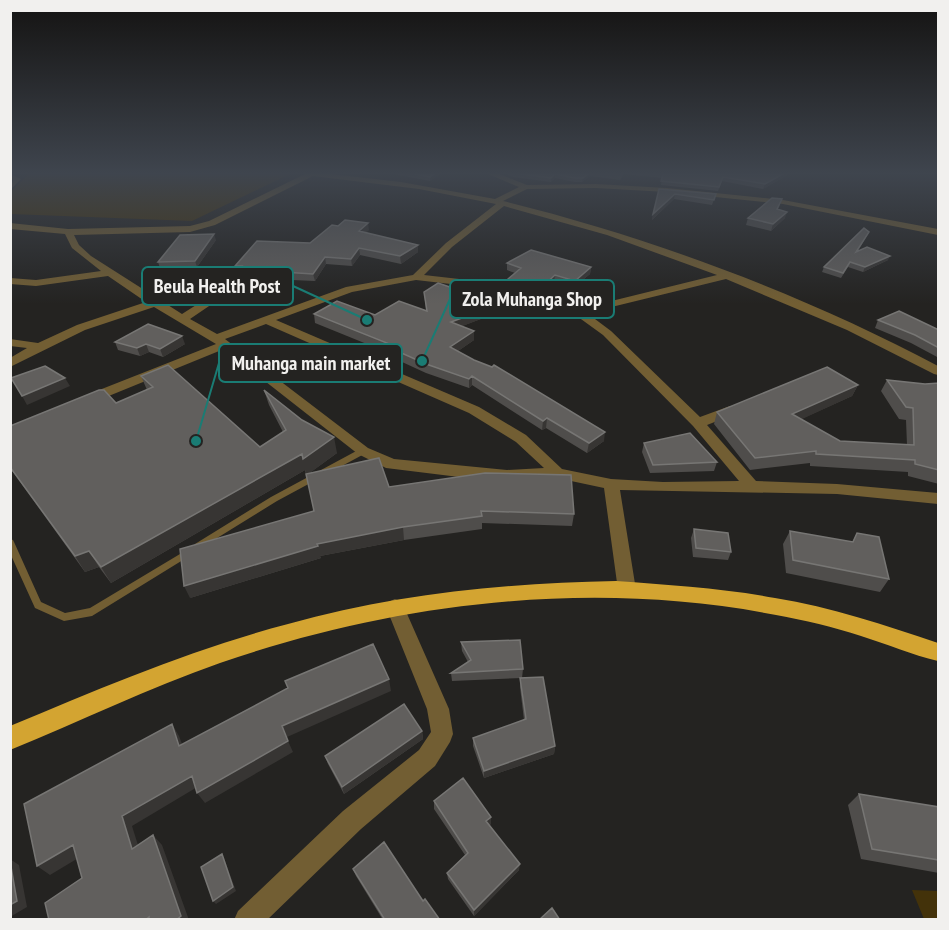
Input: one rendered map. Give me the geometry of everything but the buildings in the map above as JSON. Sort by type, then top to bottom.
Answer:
[{"type":"highway","points":[[10,738],[182,668],[288,633],[395,607],[512,591],[572,588],[673,591],[776,605],[859,627],[939,652]]},
{"type":"street","points":[[11,226],[68,232],[144,231],[200,227],[220,217]]},
{"type":"street","points":[[416,277],[482,217]]},
{"type":"street","points":[[557,217],[633,241],[729,275],[872,337],[939,371]]},
{"type":"street","points":[[863,217],[939,232]]},
{"type":"street","points":[[68,232],[75,246],[110,273],[221,341],[363,451],[391,464],[432,470],[507,475],[557,473],[611,484],[663,487],[752,486],[837,489],[939,499]]},
{"type":"street","points":[[10,281],[36,283],[110,273]]},
{"type":"street","points":[[578,312],[729,275]]},
{"type":"street","points":[[76,403],[267,320],[350,289],[416,277],[500,289],[578,312],[607,333],[698,423],[752,486]]},
{"type":"street","points":[[183,319],[208,302],[223,278]]},
{"type":"street","points":[[10,363],[37,346],[84,326],[156,303]]},
{"type":"street","points":[[267,320],[420,386],[483,417],[528,442],[557,473]]},
{"type":"street","points":[[10,342],[37,346]]},
{"type":"street","points":[[698,423],[747,404]]},
{"type":"street","points":[[611,484],[627,590]]},
{"type":"street","points":[[247,920],[352,820],[427,759],[442,734],[438,709],[395,607]]},
{"type":"lane","points":[[10,542],[38,605],[64,617],[92,612],[274,499],[363,451]]},
{"type":"shaded area","points":[[99,217],[200,217],[192,221]]},
{"type":"shaded area","points":[[912,890],[938,891],[938,919],[924,919]]},
{"type":"place","name":"Beula Health Post","points":[[367,320]]},
{"type":"place","name":"Zola Muhanga Shop","points":[[422,361]]},
{"type":"place","name":"Muhanga main market","points":[[196,441]]}]
